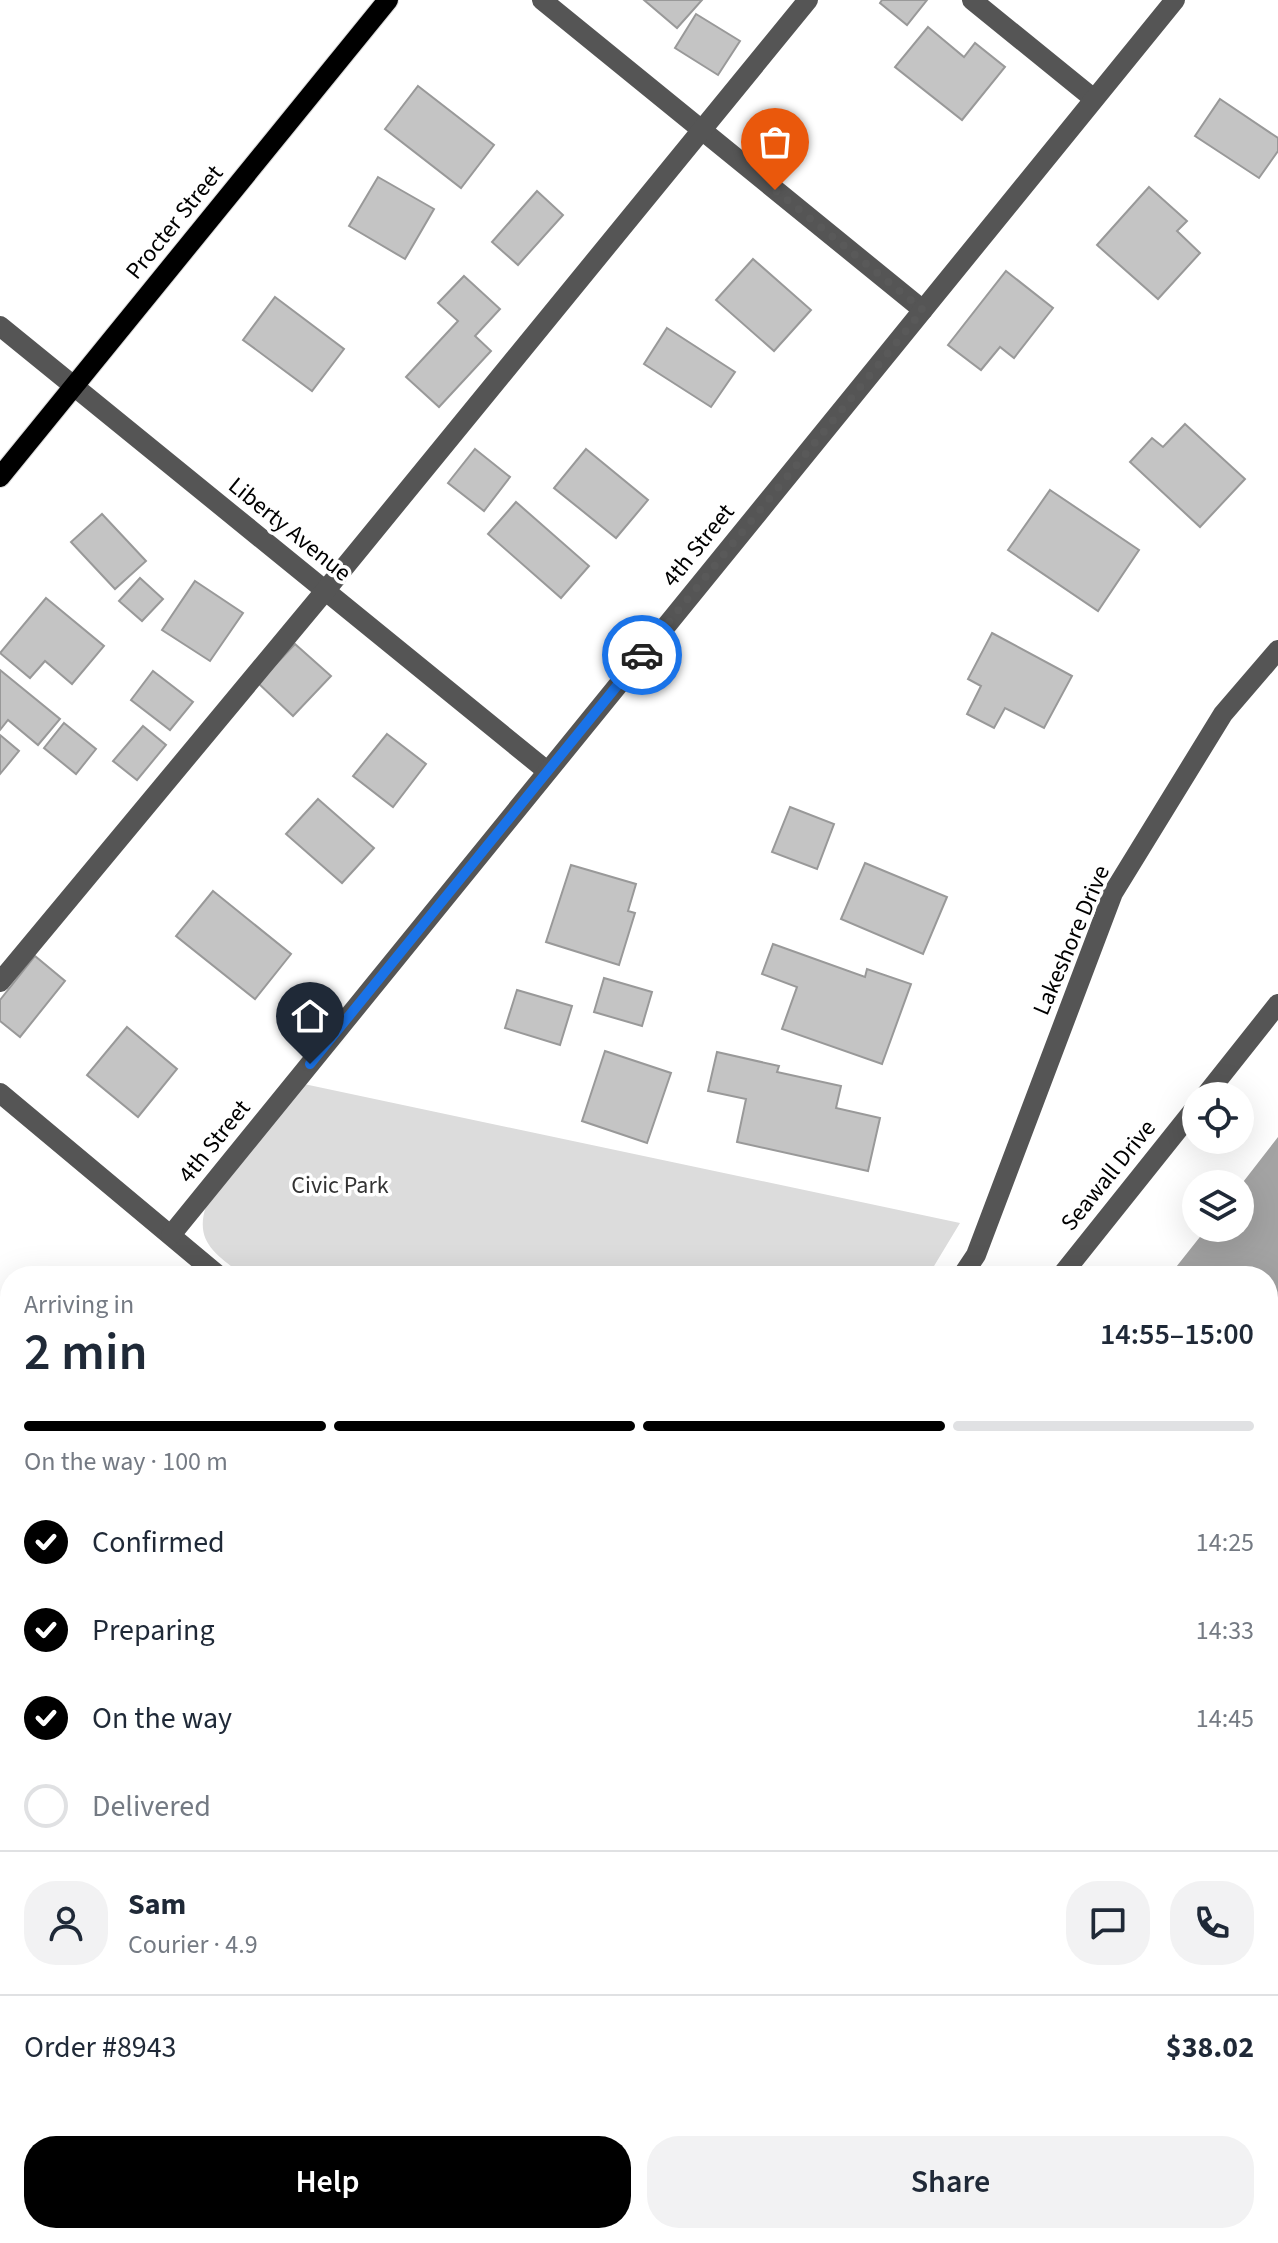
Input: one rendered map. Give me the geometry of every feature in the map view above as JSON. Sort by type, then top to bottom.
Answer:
[{"type":"main road","name":"Procter Street","points":[[0,477],[388,0]]},
{"type":"street","points":[[542,0],[923,310]]},
{"type":"street","points":[[0,982],[325,591],[808,0]]},
{"type":"street","points":[[972,0],[1094,99]]},
{"type":"street","name":"4th Street","points":[[171,1235],[1175,0]]},
{"type":"street","name":"Liberty Avenue","points":[[0,326],[547,771]]},
{"type":"street","name":"Lakeshore Drive","points":[[969,1266],[976,1255],[1113,893],[1223,714],[1278,650]]},
{"type":"street","points":[[1216,1082],[1278,1004]]},
{"type":"street","points":[[0,1093],[207,1266]]},
{"type":"street","name":"Seawall Drive","points":[[1069,1266],[1182,1125]]},
{"type":"green space","name":"Civic Park","points":[[304,1084],[960,1223],[934,1266],[232,1266],[210,1247],[206,1239],[203,1219],[206,1206]]},
{"type":"shaded area","points":[[1278,1137],[1278,1266],[1177,1266],[1196,1242],[1254,1242],[1252,1170]]},
{"type":"building","points":[[644,0],[702,0],[677,28]]},
{"type":"building","points":[[882,0],[927,0],[907,25],[880,3]]},
{"type":"building","points":[[696,14],[740,41],[718,75],[675,48]]},
{"type":"building","points":[[928,27],[964,57],[975,43],[1005,67],[962,120],[895,67]]},
{"type":"building","points":[[418,86],[494,145],[461,188],[385,129]]},
{"type":"building","points":[[1220,99],[1278,138],[1278,151],[1259,178],[1195,136]]},
{"type":"building","points":[[378,177],[434,209],[405,259],[349,226]]},
{"type":"building","points":[[1149,187],[1187,221],[1177,231],[1200,253],[1158,299],[1097,245]]},
{"type":"building","points":[[537,191],[563,215],[518,265],[492,242]]},
{"type":"building","points":[[753,259],[811,310],[774,351],[716,300]]},
{"type":"building","points":[[1006,271],[1053,308],[1014,358],[1000,347],[981,370],[948,345]]},
{"type":"building","points":[[464,276],[500,309],[475,336],[491,351],[439,407],[406,377],[458,321],[438,303]]},
{"type":"building","points":[[275,297],[344,349],[312,391],[243,340]]},
{"type":"building","points":[[667,328],[735,372],[711,407],[644,364]]},
{"type":"building","points":[[1185,424],[1245,479],[1200,527],[1130,462],[1152,438],[1163,447]]},
{"type":"building","points":[[475,449],[510,477],[484,511],[448,483]]},
{"type":"building","points":[[586,449],[648,500],[616,538],[554,488]]},
{"type":"building","points":[[1050,490],[1139,550],[1098,611],[1008,550]]},
{"type":"building","points":[[516,502],[589,566],[561,598],[488,534]]},
{"type":"building","points":[[102,514],[146,561],[115,589],[71,542]]},
{"type":"building","points":[[140,578],[163,599],[142,621],[119,601]]},
{"type":"building","points":[[195,581],[243,613],[210,661],[162,630]]},
{"type":"building","points":[[46,598],[104,646],[72,684],[45,661],[30,678],[0,653]]},
{"type":"building","points":[[992,633],[1072,676],[1044,728],[1005,708],[994,728],[967,714],[981,686],[968,679]]},
{"type":"building","points":[[295,644],[331,676],[293,716],[258,683]]},
{"type":"building","points":[[0,670],[60,719],[38,745],[8,720],[0,730]]},
{"type":"building","points":[[153,671],[193,702],[170,730],[131,700]]},
{"type":"building","points":[[64,723],[96,749],[76,774],[44,748]]},
{"type":"building","points":[[143,726],[166,745],[137,780],[113,761]]},
{"type":"building","points":[[387,734],[426,764],[393,807],[353,776]]},
{"type":"building","points":[[0,735],[19,751],[0,774]]},
{"type":"building","points":[[318,799],[374,848],[342,883],[286,834]]},
{"type":"building","points":[[790,807],[834,824],[817,869],[772,852]]},
{"type":"building","points":[[865,863],[947,897],[923,954],[841,919]]},
{"type":"building","points":[[571,865],[636,884],[628,911],[635,913],[619,965],[546,942]]},
{"type":"building","points":[[213,891],[291,954],[255,999],[176,936]]},
{"type":"building","points":[[773,944],[865,977],[867,969],[911,984],[882,1064],[782,1029],[797,987],[762,974]]},
{"type":"building","points":[[35,956],[65,981],[20,1037],[0,1021],[0,1000]]},
{"type":"building","points":[[604,978],[652,992],[642,1026],[594,1012]]},
{"type":"building","points":[[517,990],[572,1006],[560,1045],[505,1028]]},
{"type":"building","points":[[127,1027],[177,1069],[138,1117],[87,1075]]},
{"type":"building","points":[[605,1051],[671,1073],[647,1143],[582,1121]]},
{"type":"building","points":[[717,1052],[779,1066],[777,1072],[841,1086],[836,1108],[880,1118],[868,1171],[737,1142],[746,1099],[708,1091]]},
{"type":"way so far","points":[[642,655],[923,310],[775,190]]},
{"type":"route","points":[[310,1064],[642,655]]}]
